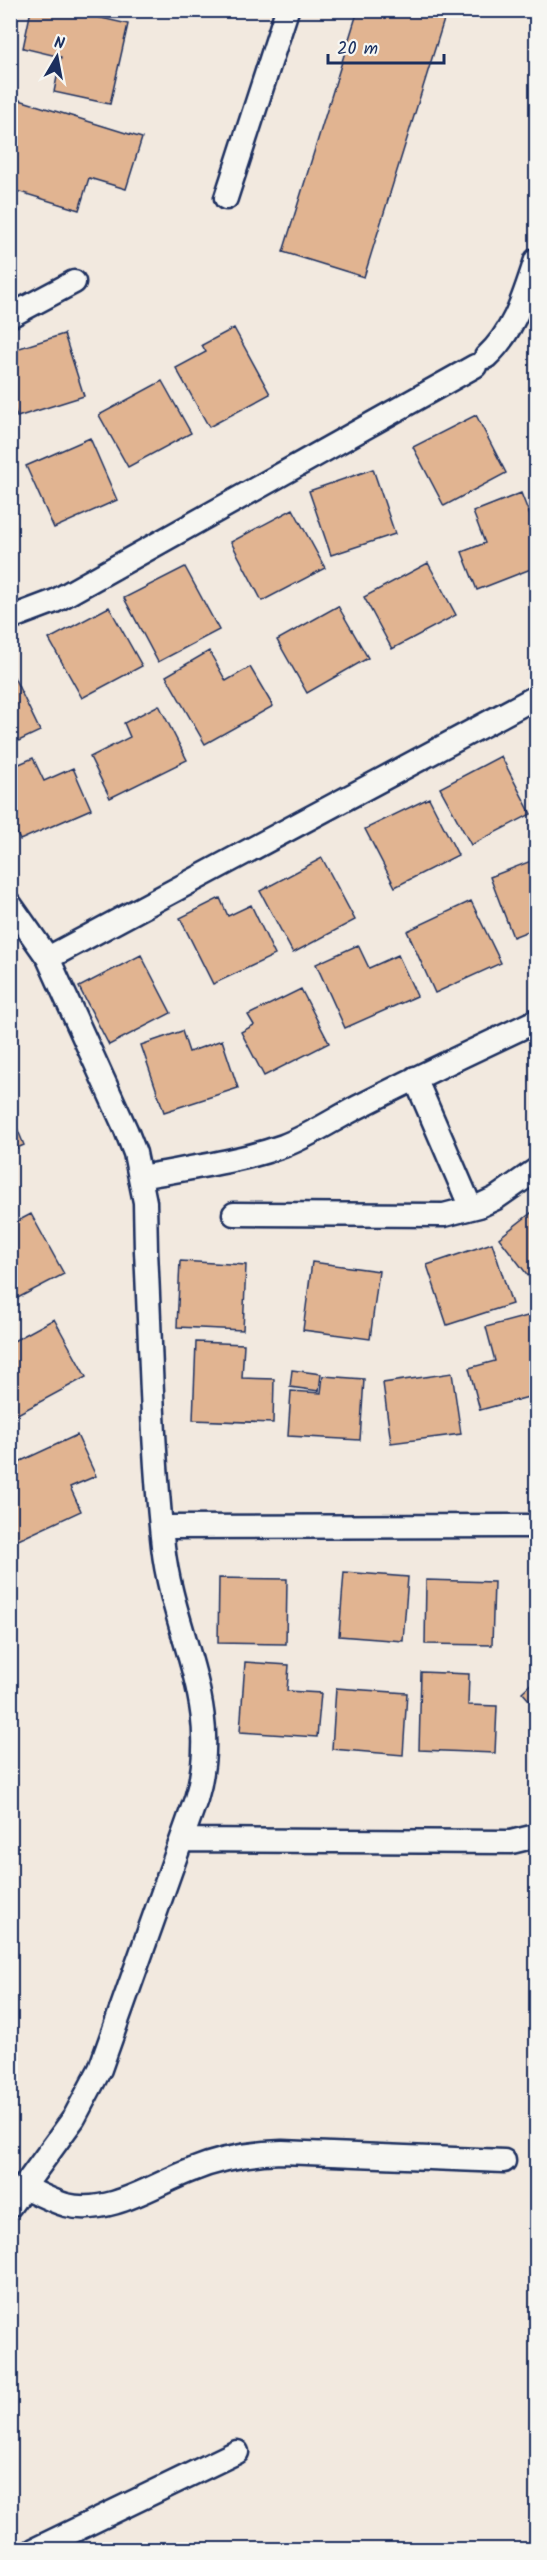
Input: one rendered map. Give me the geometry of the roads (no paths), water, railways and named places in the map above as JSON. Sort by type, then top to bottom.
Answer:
[{"type":"lane","points":[[226,198],[287,10]]},
{"type":"lane","points":[[10,618],[55,601],[480,362],[496,348],[512,324],[537,260]]},
{"type":"lane","points":[[10,316],[74,282]]},
{"type":"lane","points":[[48,958],[537,697]]},
{"type":"lane","points":[[10,904],[48,958],[126,1130],[141,1177],[145,1202],[162,1527],[173,1598],[200,1695],[206,1737],[202,1779],[100,2068],[74,2118],[10,2206]]},
{"type":"lane","points":[[141,1177],[251,1156],[284,1145],[316,1131],[345,1113],[415,1078],[537,1021]]},
{"type":"lane","points":[[415,1078],[471,1208]]},
{"type":"lane","points":[[234,1214],[444,1215],[496,1198],[537,1170]]},
{"type":"lane","points":[[162,1527],[537,1526]]},
{"type":"lane","points":[[182,1840],[511,1842],[537,1836]]},
{"type":"lane","points":[[24,2187],[66,2205],[91,2206],[116,2202],[213,2162],[258,2153],[282,2152],[504,2162]]},
{"type":"lane","points":[[34,2550],[237,2452]]}]
